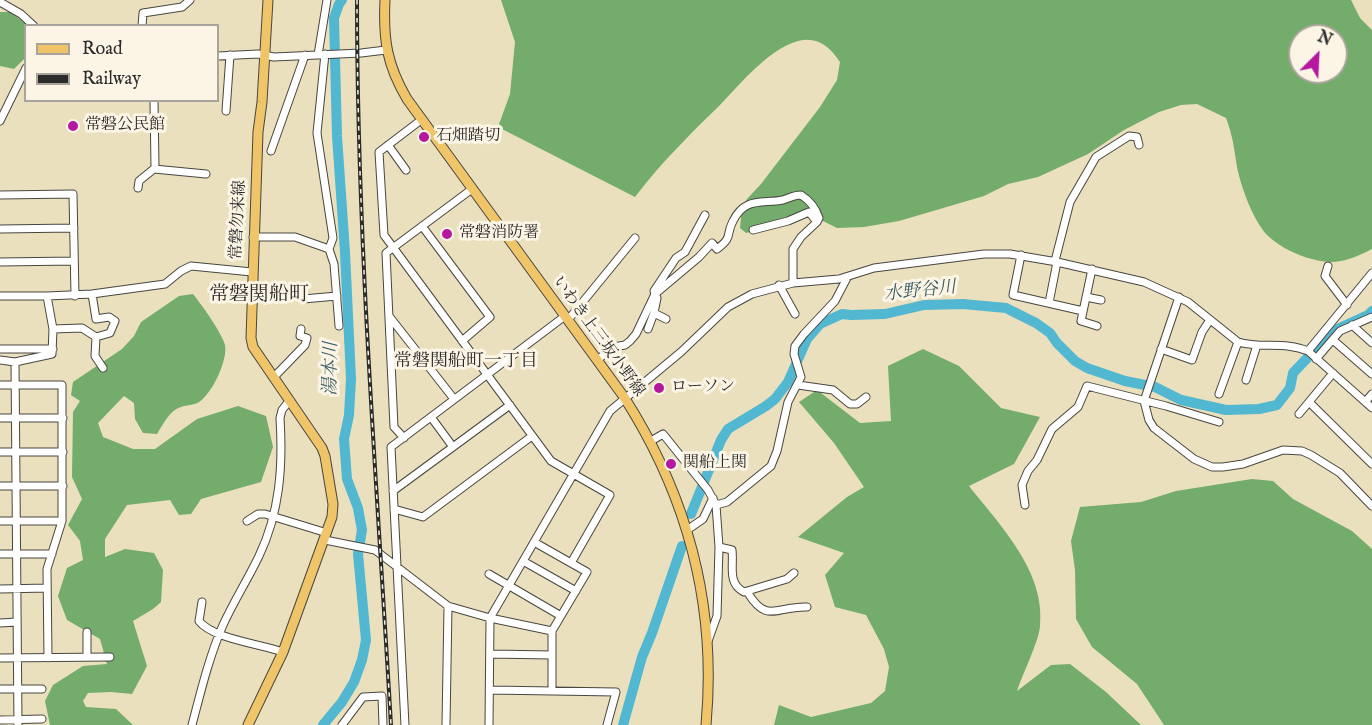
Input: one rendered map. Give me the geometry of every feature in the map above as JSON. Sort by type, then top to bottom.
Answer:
[{"type":"main road","name":"常磐勿来線","points":[[248,725],[283,652],[333,517],[326,456],[317,439],[251,342],[258,132],[268,0]]},
{"type":"main road","name":"いわき上三坂小野線","points":[[385,0],[386,50],[399,85],[421,120],[624,397],[651,441],[668,478],[687,530],[703,600],[709,678],[706,725]]},
{"type":"street","points":[[142,24],[143,13],[149,10],[182,7],[190,0]]},
{"type":"street","points":[[327,0],[317,133],[333,238],[329,249],[334,264],[339,326]]},
{"type":"street","points":[[0,2],[21,14],[32,24]]},
{"type":"street","points":[[219,56],[305,55],[386,50]]},
{"type":"street","points":[[226,111],[230,55]]},
{"type":"street","points":[[271,151],[305,55]]},
{"type":"street","points":[[0,121],[24,72]]},
{"type":"street","points":[[219,88],[227,89]]},
{"type":"street","points":[[154,102],[154,169]]},
{"type":"street","points":[[421,120],[378,152],[384,235],[551,461],[610,495],[571,563]]},
{"type":"street","points":[[1049,303],[1070,202],[1096,157],[1129,136],[1137,137],[1139,145]]},
{"type":"street","points":[[388,145],[406,170]]},
{"type":"street","points":[[138,188],[140,180],[154,169],[206,174]]},
{"type":"street","points":[[404,438],[394,427],[386,254],[472,189]]},
{"type":"street","points":[[0,195],[74,195],[75,296]]},
{"type":"street","points":[[655,294],[712,243],[717,249],[728,241],[735,218],[752,202],[776,201],[801,195],[809,201],[819,218],[793,249],[793,283]]},
{"type":"street","points":[[753,230],[788,221],[809,212],[817,222]]},
{"type":"street","points":[[597,360],[614,347],[625,345],[636,334],[658,284],[676,258],[685,252],[705,215]]},
{"type":"street","points":[[422,226],[490,317],[462,341]]},
{"type":"street","points":[[0,229],[74,228]]},
{"type":"street","points":[[254,237],[295,237],[329,249]]},
{"type":"street","points":[[405,725],[391,447],[566,318],[635,238]]},
{"type":"street","points":[[489,725],[490,618],[610,411],[624,397],[681,352],[728,307],[752,294],[779,285],[847,278],[874,268],[984,254],[1022,255],[1056,261],[1134,278],[1179,297],[1238,342],[1257,345],[1286,345],[1312,355],[1372,408]]},
{"type":"street","points":[[1022,255],[1013,296],[1083,311]]},
{"type":"street","points":[[0,262],[74,261]]},
{"type":"street","points":[[0,296],[75,296],[165,284],[191,266],[252,272]]},
{"type":"street","points":[[1328,266],[1325,276],[1347,305]]},
{"type":"street","points":[[1092,269],[1081,321],[1096,326]]},
{"type":"street","points":[[1312,355],[1372,273]]},
{"type":"street","points":[[714,502],[726,502],[769,469],[777,451],[788,402],[801,377],[794,350],[797,341],[834,301],[847,278]]},
{"type":"street","points":[[779,285],[795,314]]},
{"type":"street","points":[[53,329],[82,328],[96,337],[110,333],[115,321],[109,317],[96,319],[93,294]]},
{"type":"street","points":[[648,329],[657,298],[655,294]]},
{"type":"street","points":[[0,360],[15,362],[52,354],[53,329],[47,296]]},
{"type":"street","points":[[303,299],[337,296]]},
{"type":"street","points":[[1086,297],[1101,300]]},
{"type":"street","points":[[1179,297],[1144,400],[1149,420],[1154,428],[1203,464],[1212,467],[1231,466],[1283,450],[1302,451],[1340,473],[1372,506]]},
{"type":"street","points":[[654,313],[666,319]]},
{"type":"street","points":[[389,316],[454,399]]},
{"type":"street","points":[[1312,355],[1333,340],[1340,331],[1372,317]]},
{"type":"street","points":[[1161,349],[1192,360],[1202,332],[1210,320]]},
{"type":"street","points":[[1352,325],[1372,343]]},
{"type":"street","points":[[274,377],[305,345],[307,338],[300,336],[301,329]]},
{"type":"street","points":[[96,337],[95,356],[103,368]]},
{"type":"street","points":[[1333,340],[1372,374]]},
{"type":"street","points":[[1218,394],[1238,342]]},
{"type":"street","points":[[1246,380],[1257,345]]},
{"type":"street","points":[[0,350],[53,349]]},
{"type":"street","points":[[15,362],[18,722]]},
{"type":"street","points":[[1299,414],[1333,373]]},
{"type":"street","points":[[0,385],[62,385],[62,521],[47,569],[48,658]]},
{"type":"street","points":[[798,385],[833,390],[850,404],[857,404],[866,397]]},
{"type":"street","points":[[1025,505],[1022,485],[1028,471],[1037,460],[1052,429],[1078,406],[1087,386],[1219,422]]},
{"type":"street","points":[[1366,401],[1372,394]]},
{"type":"street","points":[[192,725],[219,634],[259,556],[273,517],[281,479],[280,418],[282,410],[290,400]]},
{"type":"street","points":[[1309,402],[1372,464]]},
{"type":"street","points":[[393,491],[510,405]]},
{"type":"street","points":[[431,417],[453,447]]},
{"type":"street","points":[[0,418],[63,418]]},
{"type":"street","points":[[651,441],[663,434],[708,490],[714,502],[719,547],[717,616],[707,642]]},
{"type":"street","points":[[394,509],[423,517],[532,436]]},
{"type":"street","points":[[0,453],[63,452]]},
{"type":"street","points":[[0,486],[63,486]]},
{"type":"street","points":[[687,530],[703,519],[714,502]]},
{"type":"street","points":[[246,521],[258,514],[273,517],[326,537],[370,548],[398,566],[448,606],[490,618],[552,631]]},
{"type":"street","points":[[0,521],[62,521]]},
{"type":"street","points":[[534,542],[587,572],[552,631],[552,690]]},
{"type":"street","points":[[719,547],[732,550],[733,580],[740,590],[748,593],[758,608],[767,612],[789,607],[807,607]]},
{"type":"street","points":[[0,554],[52,554]]},
{"type":"street","points":[[523,561],[576,591]]},
{"type":"street","points":[[748,593],[787,579],[794,573]]},
{"type":"street","points":[[489,574],[561,616]]},
{"type":"street","points":[[0,589],[47,588]]},
{"type":"street","points":[[202,602],[199,621],[203,626],[219,634],[283,652]]},
{"type":"street","points":[[446,725],[448,606]]},
{"type":"street","points":[[0,622],[17,622]]},
{"type":"street","points":[[87,632],[87,657]]},
{"type":"street","points":[[490,654],[552,655]]},
{"type":"street","points":[[0,658],[110,657]]},
{"type":"street","points":[[0,689],[42,689]]},
{"type":"street","points":[[490,690],[616,692],[607,725]]},
{"type":"street","points":[[342,725],[363,697],[381,696],[383,725]]},
{"type":"street","points":[[0,720],[18,722],[42,719]]},
{"type":"green space","points":[[501,0],[1351,0],[1360,18],[1372,30],[1372,249],[1346,260],[1330,262],[1302,256],[1279,245],[1262,229],[1252,212],[1239,175],[1226,118],[1197,104],[1181,105],[1159,112],[1124,130],[1088,154],[1038,177],[1008,184],[984,196],[899,221],[864,227],[837,228],[813,216],[797,214],[779,219],[762,229],[746,233],[740,228],[742,208],[747,199],[820,107],[837,80],[840,62],[823,44],[812,40],[798,41],[787,45],[766,59],[676,149],[635,197],[498,127],[510,94],[515,42]]},
{"type":"green space","points":[[0,12],[10,12],[25,23],[24,59],[14,69],[0,66]]},
{"type":"green space","points":[[193,294],[216,326],[225,345],[222,368],[209,392],[199,402],[173,411],[157,434],[143,433],[135,419],[134,403],[124,396],[98,423],[103,437],[133,449],[155,449],[197,419],[238,406],[266,416],[273,447],[261,482],[201,499],[191,514],[179,515],[170,500],[127,505],[105,539],[105,557],[125,549],[154,553],[163,570],[161,602],[133,621],[147,666],[132,694],[88,693],[83,701],[86,707],[116,709],[133,725],[50,725],[45,701],[53,685],[83,666],[107,664],[100,639],[67,620],[58,596],[67,568],[83,560],[80,541],[68,525],[82,499],[72,477],[73,412],[80,401],[71,395],[73,382],[122,349],[134,336],[141,322],[179,296]]},
{"type":"green space","points":[[923,349],[959,366],[1001,408],[1040,417],[1014,464],[969,486],[1007,533],[1028,568],[1036,587],[1040,606],[1039,632],[1017,691],[1051,665],[1070,664],[1106,692],[1141,725],[774,725],[779,705],[811,717],[871,703],[885,691],[889,667],[884,649],[866,615],[835,607],[825,575],[844,553],[798,537],[847,497],[864,487],[834,443],[799,402],[817,390],[860,423],[891,421],[888,366]]},
{"type":"green space","points":[[1252,479],[1273,481],[1293,499],[1352,531],[1372,549],[1372,725],[1164,725],[1137,684],[1092,647],[1076,619],[1075,570],[1071,541],[1080,507],[1141,502],[1176,491]]},
{"type":"waterway","name":"湯本川","points":[[323,725],[342,702],[354,682],[366,640],[358,554],[362,530],[358,508],[347,479],[344,439],[349,415],[351,379],[337,136],[334,18],[342,0]]},
{"type":"waterway","name":"水野谷川","points":[[691,514],[721,440],[728,429],[775,399],[788,382],[807,339],[820,324],[842,314],[885,314],[924,305],[963,304],[1006,308],[1050,333],[1075,361],[1087,368],[1125,381],[1155,387],[1181,400],[1226,410],[1259,409],[1277,405],[1290,388],[1293,373],[1333,331],[1372,311]]},
{"type":"waterway","name":"水野谷川","points":[[623,725],[642,657],[682,546]]},
{"type":"railway","points":[[357,0],[364,272],[391,725]]},
{"type":"place","name":"常磐公民館","points":[[73,126]]},
{"type":"place","name":"石畑踏切","points":[[424,137]]},
{"type":"place","name":"常磐消防署","points":[[447,234]]},
{"type":"place","name":"ローソン","points":[[659,388]]},
{"type":"place","name":"関船上関","points":[[671,464]]},
{"type":"district","name":"常磐関船町","points":[[259,296]]},
{"type":"district","name":"常磐関船町一丁目","points":[[466,362]]}]
